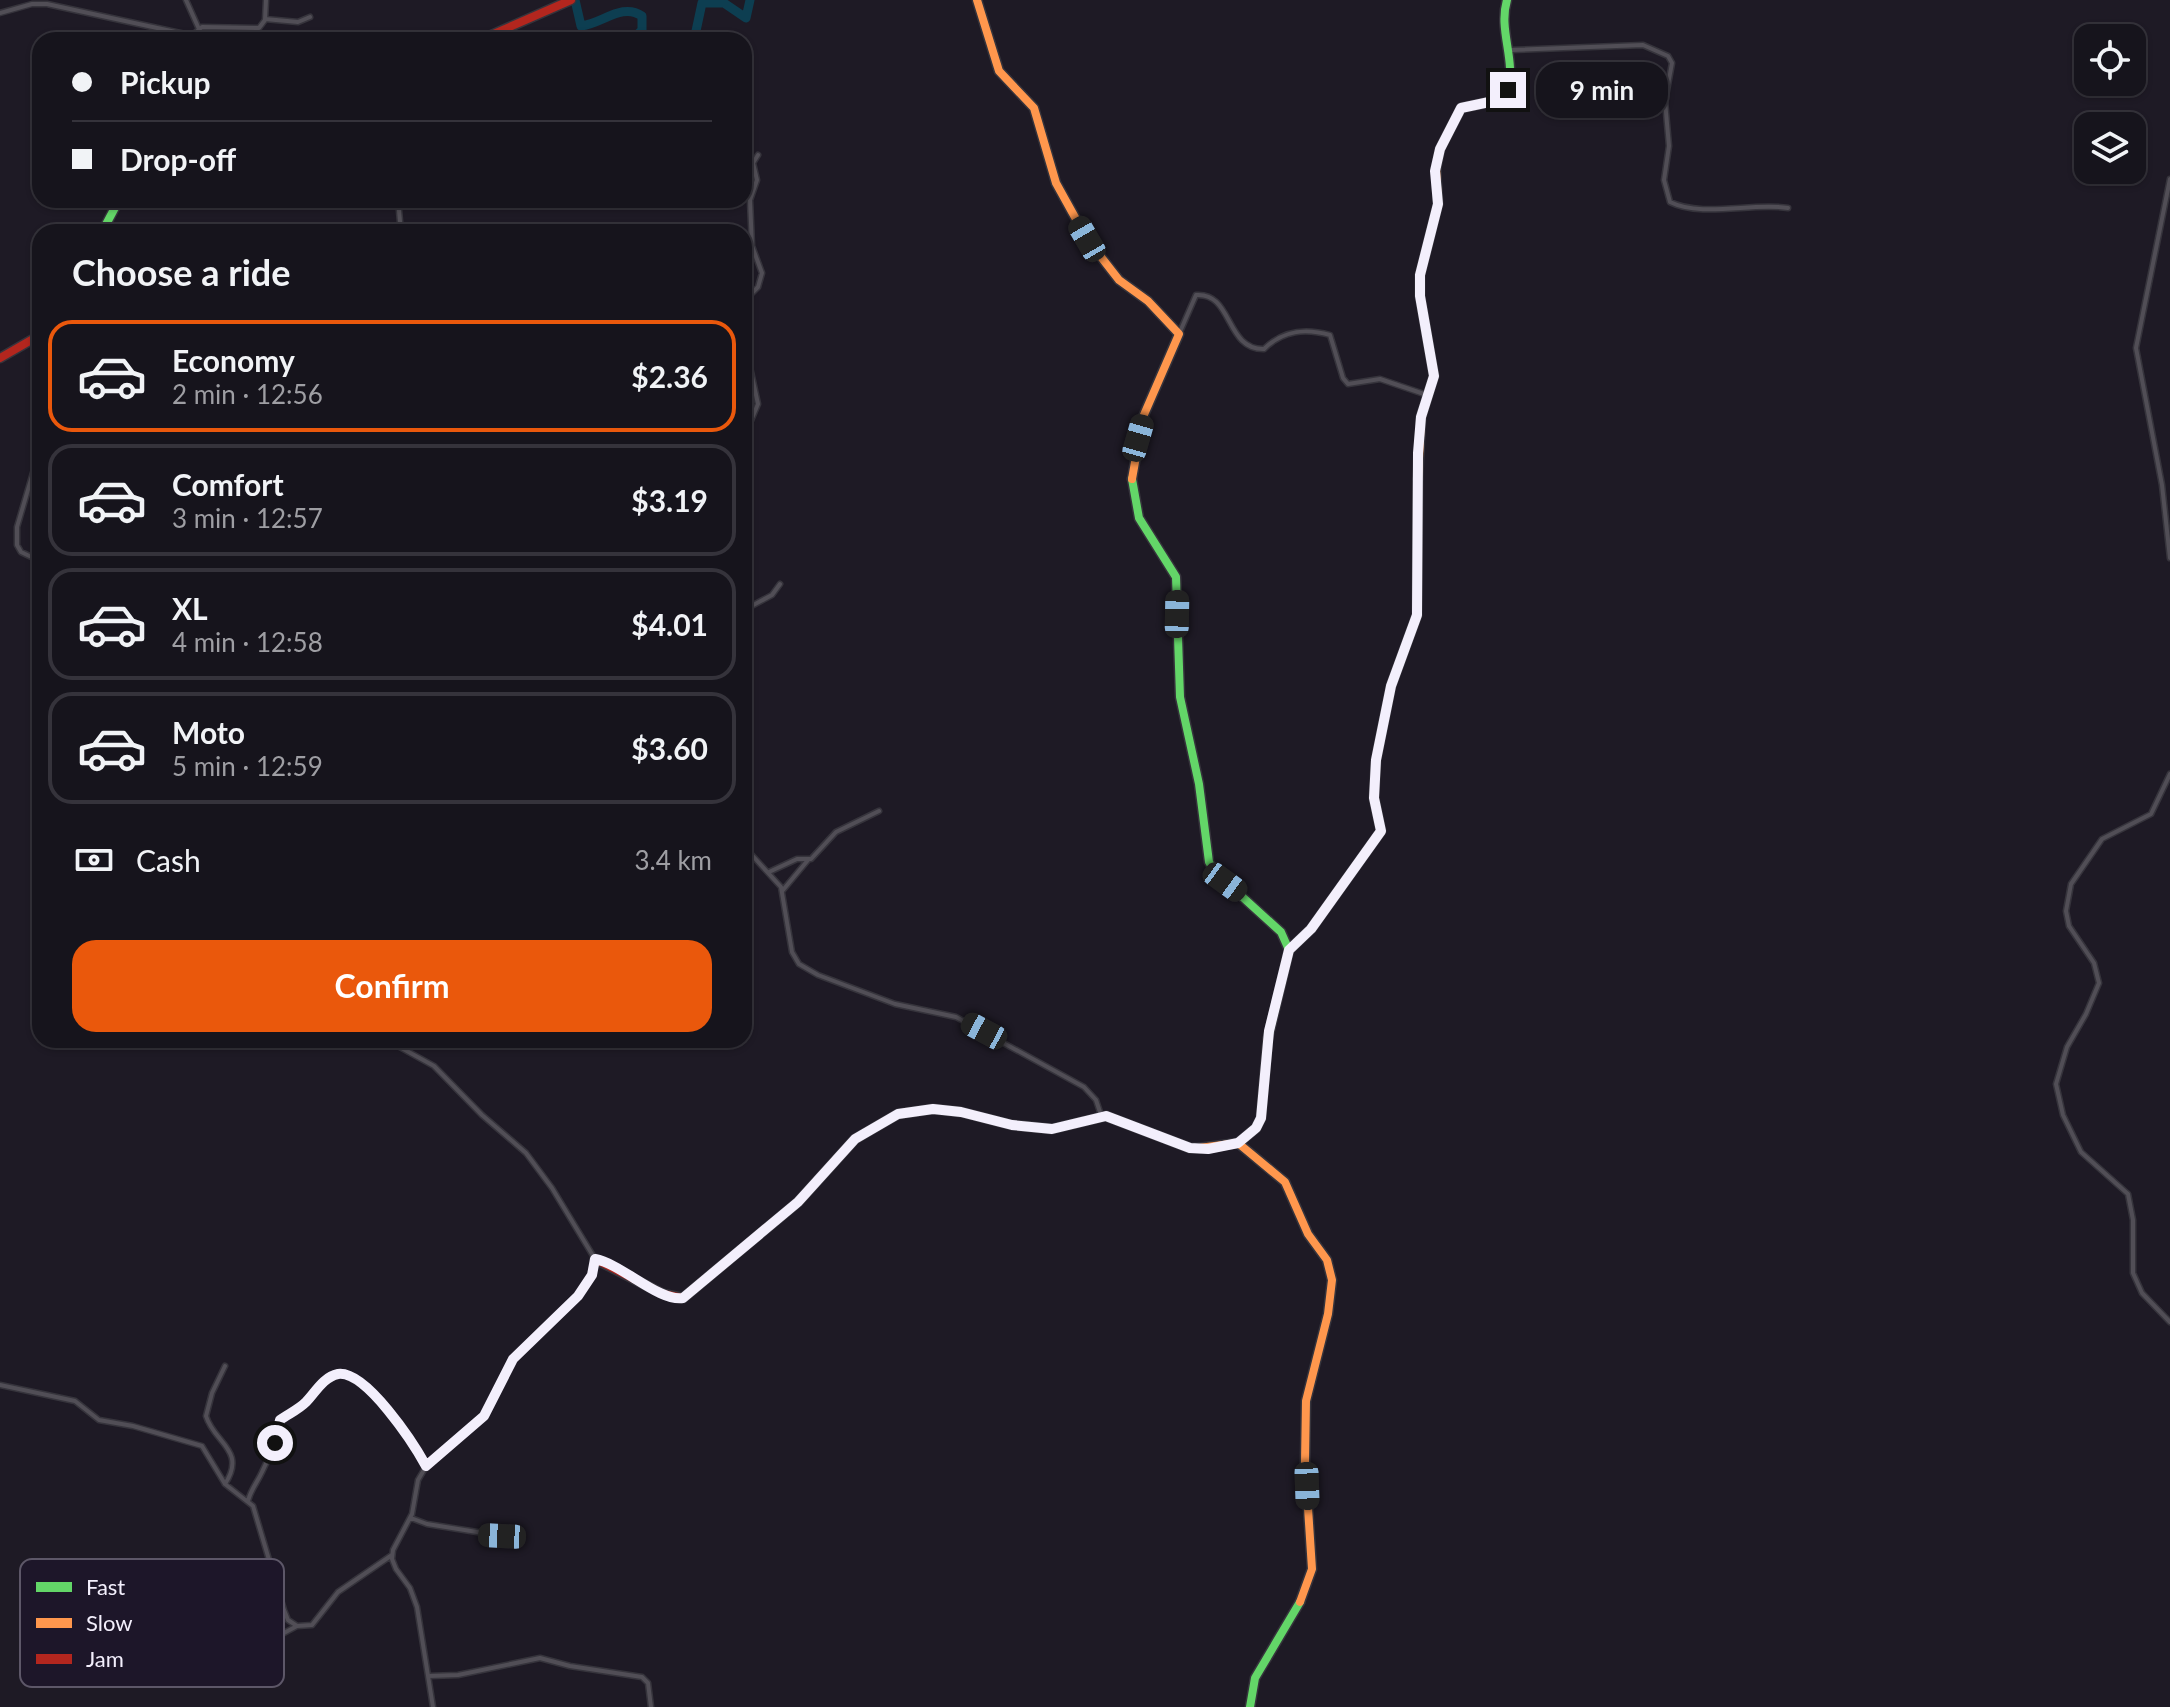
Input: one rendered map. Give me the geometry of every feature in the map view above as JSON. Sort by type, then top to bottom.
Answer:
[{"type":"street","points":[[186,0],[199,29]]},
{"type":"street","points":[[197,32],[206,26],[255,29],[265,19],[266,0]]},
{"type":"street","points":[[977,0],[999,71],[1034,108],[1056,183],[1087,239],[1119,280],[1148,301],[1179,334]]},
{"type":"street","points":[[401,1048],[434,1066],[472,1106],[526,1153],[552,1188],[595,1259],[614,1266],[671,1298],[679,1299],[692,1292],[790,1210],[855,1139],[898,1114],[933,1109],[961,1112],[1012,1125],[1052,1129],[1077,1125],[1101,1115],[1190,1148],[1208,1149],[1238,1143],[1256,1128],[1261,1118],[1269,1031],[1289,950],[1311,929],[1381,831],[1374,798],[1376,760],[1391,686],[1417,615],[1418,453],[1427,395],[1434,376],[1419,285],[1424,251],[1438,204],[1435,171],[1440,149],[1461,108],[1494,101],[1508,90],[1513,70],[1512,50],[1501,16],[1507,0]]},
{"type":"street","points":[[498,32],[566,2]]},
{"type":"street","points":[[0,13],[32,4],[47,4],[168,32]]},
{"type":"street","points":[[265,19],[298,22],[310,17]]},
{"type":"street","points":[[1512,50],[1643,45],[1668,56],[1672,63],[1665,101],[1669,146],[1664,180],[1670,202],[1696,207],[1760,208],[1773,205],[1788,208]]},
{"type":"street","points":[[752,203],[757,180],[753,163],[758,155]]},
{"type":"street","points":[[2170,179],[2136,348],[2162,485],[2170,558]]},
{"type":"street","points":[[752,251],[762,273],[758,287],[752,293]]},
{"type":"street","points":[[1289,950],[1281,932],[1215,872],[1209,862],[1199,784],[1180,697],[1176,577],[1173,567],[1140,521],[1133,502],[1134,463],[1141,427],[1147,406],[1170,364],[1196,295],[1203,294],[1223,309],[1239,339],[1252,348],[1264,349],[1276,337],[1303,330],[1330,335],[1338,366],[1348,384],[1380,379],[1427,395]]},
{"type":"street","points":[[0,358],[32,340]]},
{"type":"street","points":[[752,377],[758,404],[752,418]]},
{"type":"street","points":[[32,478],[16,536],[21,552],[32,557]]},
{"type":"street","points":[[752,606],[772,595],[780,584]]},
{"type":"street","points":[[2170,774],[2148,818],[2118,829],[2102,839],[2071,884],[2066,911],[2069,926],[2096,967],[2099,983],[2067,1047],[2056,1084],[2063,1115],[2081,1152],[2128,1194],[2133,1220],[2133,1273],[2142,1293],[2170,1322]]},
{"type":"street","points":[[783,890],[836,832],[879,811]]},
{"type":"street","points":[[752,855],[783,890],[792,952],[799,964],[818,975],[895,1004],[945,1014],[967,1022],[1084,1087],[1096,1100],[1101,1115]]},
{"type":"street","points":[[769,872],[797,859],[808,860]]},
{"type":"street","points":[[1238,1143],[1247,1157],[1277,1172],[1292,1190],[1306,1231],[1328,1262],[1331,1277],[1328,1311],[1306,1408],[1311,1576],[1296,1609],[1258,1672],[1250,1693],[1250,1707]]},
{"type":"street","points":[[284,1633],[297,1626],[312,1625],[338,1592],[360,1574],[392,1555],[411,1518],[418,1480],[426,1466],[484,1416],[513,1359],[578,1296],[592,1275],[595,1259]]},
{"type":"street","points":[[225,1366],[212,1393],[206,1416],[232,1456],[231,1474],[225,1484]]},
{"type":"street","points":[[248,1501],[251,1488],[260,1478],[275,1443],[278,1422],[306,1402],[319,1386],[338,1374],[350,1376],[366,1386],[414,1444],[426,1466]]},
{"type":"street","points":[[0,1385],[75,1401],[105,1422],[197,1443],[207,1451],[225,1484],[256,1511],[270,1559]]},
{"type":"street","points":[[411,1518],[427,1524],[502,1536]]},
{"type":"street","points":[[392,1555],[396,1569],[410,1588],[417,1607],[433,1707]]},
{"type":"street","points":[[284,1610],[288,1620],[297,1626]]},
{"type":"street","points":[[429,1676],[458,1675],[540,1658],[642,1677],[648,1683],[651,1707]]},
{"type":"waterway","points":[[575,0],[581,26],[627,11],[642,16],[640,32]]},
{"type":"waterway","points":[[697,32],[702,3],[724,3],[746,18],[750,0]]},
{"type":"traffic: fast","points":[[1436,168],[1440,149],[1461,108],[1494,101],[1508,90],[1510,67],[1504,22],[1507,0]]},
{"type":"traffic: fast","points":[[106,224],[115,208]]},
{"type":"traffic: fast","points":[[1132,479],[1139,518],[1176,577],[1180,697],[1199,784],[1209,862],[1215,872],[1281,932],[1289,950],[1268,1038]]},
{"type":"traffic: fast","points":[[1289,950],[1311,929],[1381,831],[1374,798],[1376,760],[1391,686],[1417,615],[1418,479]]},
{"type":"traffic: fast","points":[[1250,1707],[1255,1678],[1300,1602]]},
{"type":"traffic: slow","points":[[977,0],[999,71],[1034,108],[1056,183],[1087,239],[1119,280],[1148,301],[1179,334],[1143,417],[1132,479]]},
{"type":"traffic: slow","points":[[1418,479],[1421,417],[1434,376],[1420,296],[1420,275],[1438,204],[1436,168]]},
{"type":"traffic: slow","points":[[1238,1143],[1256,1128],[1261,1118],[1268,1038]]},
{"type":"traffic: slow","points":[[1199,1148],[1238,1143],[1285,1182],[1308,1234],[1327,1260],[1332,1280],[1328,1314],[1306,1401],[1305,1462],[1312,1569],[1300,1602]]},
{"type":"traffic: jam","points":[[498,32],[571,0]]},
{"type":"traffic: jam","points":[[0,358],[32,340]]},
{"type":"traffic: jam","points":[[595,1259],[663,1294],[683,1298],[798,1202],[855,1139],[898,1114],[933,1109],[961,1112],[1012,1125],[1052,1129],[1106,1116],[1190,1148],[1199,1148]]},
{"type":"route","points":[[275,1443],[280,1420],[306,1402],[319,1386],[338,1374],[350,1376],[366,1386],[414,1444],[426,1466],[484,1416],[513,1359],[578,1296],[592,1275],[595,1259],[605,1261],[671,1298],[683,1298],[798,1202],[855,1139],[879,1122],[898,1114],[933,1109],[961,1112],[1012,1125],[1052,1129],[1077,1125],[1101,1115],[1171,1143],[1208,1149],[1238,1143],[1256,1128],[1266,1091],[1266,1047],[1289,950],[1311,929],[1381,831],[1374,798],[1376,760],[1391,686],[1417,615],[1418,453],[1421,417],[1434,376],[1419,285],[1424,251],[1438,204],[1435,171],[1440,149],[1461,108],[1467,104],[1494,101],[1508,90]]}]
